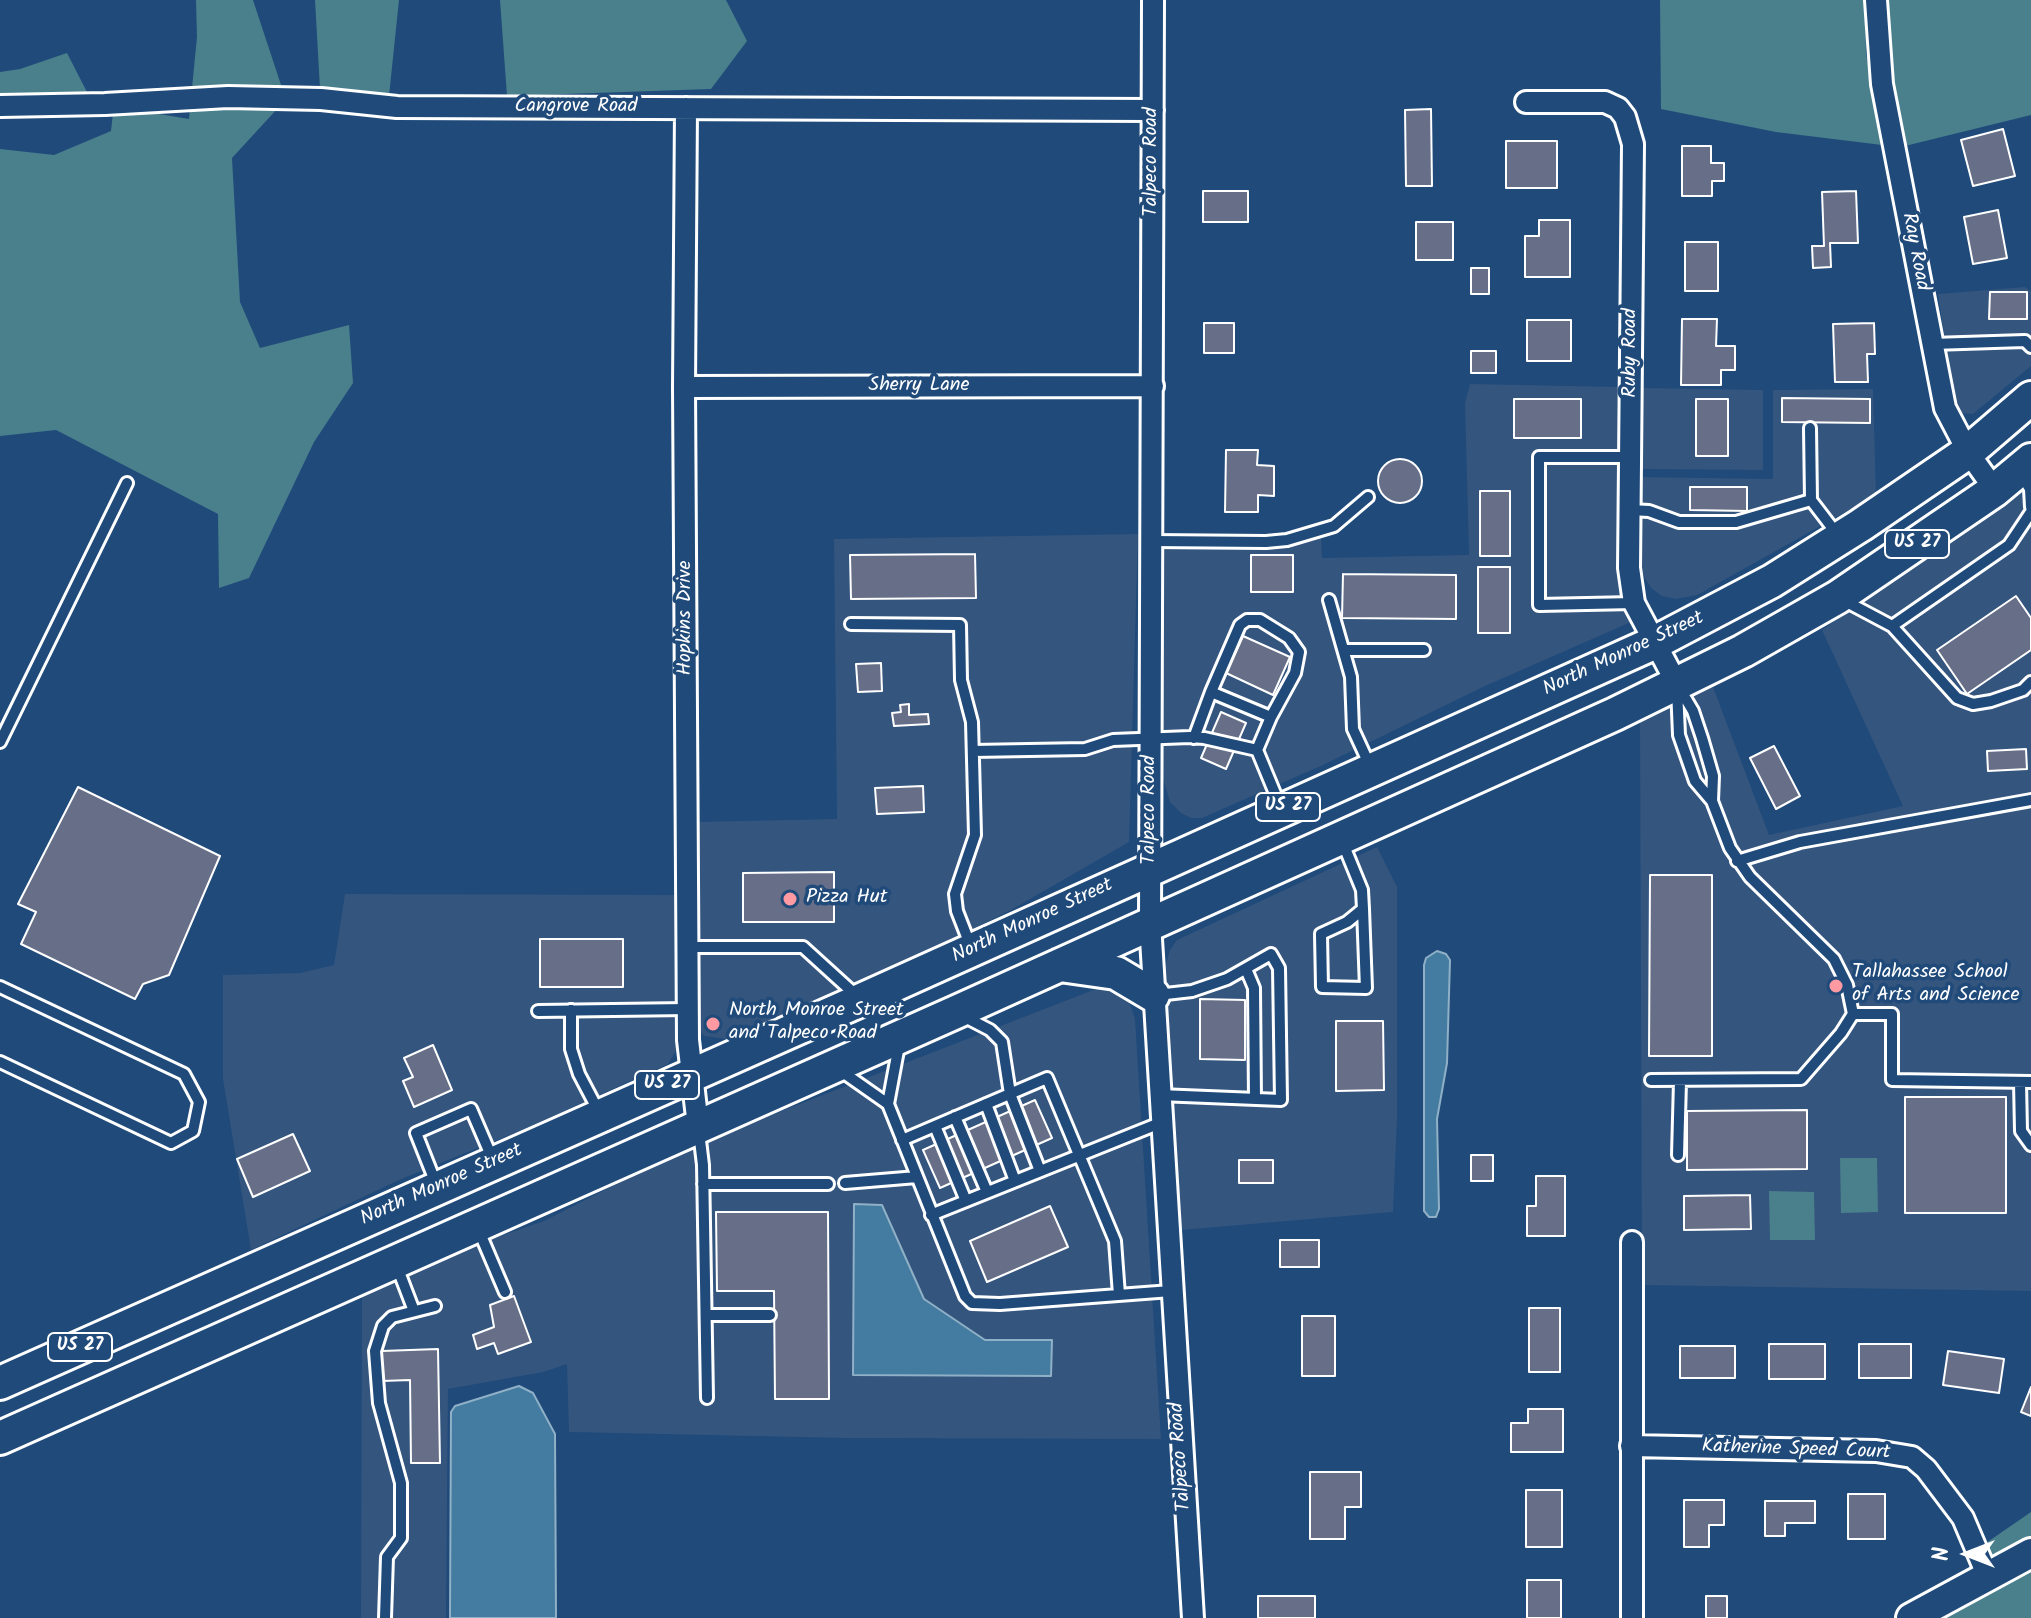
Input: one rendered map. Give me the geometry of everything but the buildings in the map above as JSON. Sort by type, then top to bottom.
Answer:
[{"type":"highway","name":"North Monroe Street","points":[[0,1383],[1656,642],[1772,581],[1840,538],[1968,452],[2031,398]]},
{"type":"highway","name":"US 27","points":[[0,1438],[1615,714],[1738,653],[1838,597],[2021,480]]},
{"type":"highway","points":[[1056,965],[1116,973],[1153,995]]},
{"type":"highway","points":[[484,1167],[486,1220]]},
{"type":"main road","points":[[1911,1618],[2031,1553]]},
{"type":"street","name":"Talpeco Road","points":[[1153,0],[1150,923],[1193,1618]]},
{"type":"street","name":"Ray Road","points":[[1876,0],[1882,84],[1945,408],[1968,452],[2021,480]]},
{"type":"street","name":"Cangrove Road","points":[[0,106],[228,97],[321,99],[397,107],[1153,110]]},
{"type":"street","name":"Ruby Road","points":[[1526,102],[1605,102],[1618,108],[1625,117],[1633,144],[1629,568],[1634,603],[1677,684]]},
{"type":"street","name":"Hopkins Drive","points":[[686,108],[684,387],[688,1040],[698,1126]]},
{"type":"street","name":"Sherry Lane","points":[[684,387],[1153,386]]},
{"type":"street","points":[[1632,1242],[1632,1618]]},
{"type":"street","name":"Katherine Speed Court","points":[[1631,1446],[1876,1451],[1912,1457],[1926,1469],[1963,1518],[1988,1577]]},
{"type":"lane","points":[[1932,344],[2025,341],[2031,347]]},
{"type":"lane","points":[[1810,428],[1811,500],[1840,538]]},
{"type":"lane","points":[[1631,457],[1539,457],[1539,605],[1634,603]]},
{"type":"lane","points":[[1892,626],[2009,545],[2031,509],[2021,480]]},
{"type":"lane","points":[[0,742],[127,483]]},
{"type":"lane","points":[[1152,541],[1287,540],[1334,526],[1368,497]]},
{"type":"lane","points":[[1630,510],[1649,511],[1679,522],[1736,522],[1811,500]]},
{"type":"lane","points":[[1838,597],[1892,626],[1957,698],[1973,704],[1991,701],[2023,690],[2031,682]]},
{"type":"lane","points":[[1329,600],[1351,677],[1353,729],[1372,770]]},
{"type":"lane","points":[[1194,738],[1240,625],[1247,620],[1260,620],[1289,638],[1299,652],[1295,673],[1257,750],[1282,810]]},
{"type":"lane","points":[[851,624],[960,625],[961,680],[972,722],[975,835],[955,894],[957,911],[972,950]]},
{"type":"lane","points":[[1345,650],[1424,650]]},
{"type":"lane","points":[[1677,684],[1693,711],[1702,738],[1713,776],[1712,801]]},
{"type":"lane","points":[[1651,1080],[1801,1079],[1841,1033],[1853,1014],[1847,985],[1834,959],[1737,861],[1712,801],[1695,781],[1679,735],[1677,684]]},
{"type":"lane","points":[[1211,692],[1271,717]]},
{"type":"lane","points":[[973,751],[1085,749],[1113,740],[1194,738],[1257,750]]},
{"type":"lane","points":[[1737,861],[1800,842],[2031,800]]},
{"type":"lane","points":[[1340,837],[1362,890],[1363,909],[1366,988],[1322,987],[1321,934],[1347,922],[1363,909]]},
{"type":"lane","points":[[688,947],[803,947],[861,1000]]},
{"type":"lane","points":[[1153,995],[1192,991],[1227,979],[1271,954],[1279,968],[1281,1100],[1159,1095]]},
{"type":"lane","points":[[1246,969],[1254,988],[1255,1099]]},
{"type":"lane","points":[[0,987],[184,1074],[199,1102],[193,1131],[171,1143],[0,1062]]},
{"type":"lane","points":[[538,1011],[688,1009]]},
{"type":"lane","points":[[571,1010],[571,1049],[601,1115]]},
{"type":"lane","points":[[956,1012],[990,1030],[1002,1042],[1010,1094],[1040,1171]]},
{"type":"lane","points":[[1853,1014],[1892,1014],[1892,1080],[2025,1082],[2021,1131],[2031,1145]]},
{"type":"lane","points":[[901,1035],[888,1104],[965,1296],[972,1303],[1000,1304],[1171,1291]]},
{"type":"lane","points":[[834,1065],[888,1104]]},
{"type":"lane","points":[[902,1140],[1047,1078],[1115,1241],[1119,1295]]},
{"type":"lane","points":[[1678,1155],[1680,1081]]},
{"type":"lane","points":[[986,1104],[1015,1181]]},
{"type":"lane","points":[[438,1188],[416,1133],[471,1109],[484,1167]]},
{"type":"lane","points":[[955,1117],[987,1192]]},
{"type":"lane","points":[[931,1215],[1160,1123]]},
{"type":"lane","points":[[698,1126],[703,1184],[707,1398]]},
{"type":"lane","points":[[935,1126],[966,1201]]},
{"type":"lane","points":[[845,1183],[917,1177]]},
{"type":"lane","points":[[703,1184],[828,1184]]},
{"type":"lane","points":[[486,1220],[505,1292]]},
{"type":"lane","points":[[395,1261],[414,1311]]},
{"type":"lane","points":[[385,1618],[387,1557],[401,1538],[401,1483],[379,1403],[375,1351],[383,1326],[392,1317],[435,1306]]},
{"type":"lane","points":[[706,1315],[770,1315]]},
{"type":"shaded area","points":[[2025,287],[2031,291],[2031,366],[1973,414],[1959,413],[1955,406],[1938,294]]},
{"type":"shaded area","points":[[1470,384],[1620,387],[1618,568],[1622,601],[1631,622],[1485,686],[1323,765],[1202,818],[1191,818],[1181,813],[1170,802],[1161,771],[1164,534],[1321,535],[1322,558],[1469,555],[1465,403]]},
{"type":"shaded area","points":[[1643,388],[1763,390],[1763,470],[1642,469]]},
{"type":"shaded area","points":[[1873,389],[1876,495],[1697,595],[1676,599],[1662,596],[1652,589],[1643,575],[1640,562],[1639,477],[1773,479],[1773,390]]},
{"type":"shaded area","name":"Tallahassee School of Arts and Science","points":[[2031,482],[2031,1291],[1642,1285],[1640,722],[1713,687],[1769,835],[1903,806],[1822,630]]},
{"type":"shaded area","points":[[1138,534],[1129,842],[1011,910],[868,980],[744,1036],[727,1039],[704,1036],[695,1024],[695,822],[837,819],[834,539]]},
{"type":"shaded area","points":[[1377,847],[1397,887],[1397,1118],[1393,1212],[1181,1230],[1165,968],[1170,950],[1177,940]]},
{"type":"shaded area","points":[[345,894],[678,895],[677,1049],[668,1064],[522,1130],[399,1180],[251,1250],[223,1079],[223,975],[300,973],[334,965]]},
{"type":"shaded area","points":[[1437,951],[1446,954],[1450,960],[1447,1063],[1437,1119],[1439,1209],[1436,1217],[1429,1217],[1424,1211],[1424,965],[1426,958]]},
{"type":"shaded area","points":[[1101,987],[1115,990],[1123,996],[1130,1004],[1135,1019],[1161,1439],[846,1438],[569,1432],[567,1364],[543,1372],[448,1389],[446,1618],[361,1618],[362,1293],[468,1247],[544,1221],[689,1147]]},
{"type":"shaded area","points":[[854,1204],[882,1205],[924,1299],[985,1340],[1052,1340],[1051,1376],[853,1375]]},
{"type":"shaded area","points":[[519,1386],[533,1393],[555,1434],[556,1618],[450,1618],[451,1412],[455,1406]]},
{"type":"green space","points":[[196,0],[253,0],[282,88],[192,88],[197,37]]},
{"type":"green space","points":[[315,0],[399,0],[389,96],[320,89]]},
{"type":"green space","points":[[500,0],[726,0],[747,41],[711,89],[507,96]]},
{"type":"green space","points":[[1660,0],[1865,0],[1866,53],[1882,145],[1776,132],[1661,109]]},
{"type":"green space","points":[[1887,0],[2031,0],[2031,115],[1905,146],[1889,53]]},
{"type":"green space","points":[[67,53],[88,94],[0,96],[0,72],[20,69]]},
{"type":"green space","points":[[190,108],[278,108],[232,158],[240,302],[260,348],[349,325],[353,383],[314,442],[249,578],[219,588],[218,514],[56,430],[0,436],[0,149],[54,155],[111,131],[113,113],[141,111],[189,119]]},
{"type":"green space","points":[[1840,1158],[1877,1158],[1878,1212],[1841,1213]]},
{"type":"green space","points":[[1769,1191],[1814,1192],[1815,1240],[1770,1240]]},
{"type":"green space","points":[[2031,1512],[2031,1541],[1994,1562],[1986,1543]]},
{"type":"green space","points":[[2031,1565],[2031,1618],[1933,1618]]},
{"type":"place","name":"Pizza Hut","points":[[790,899]]},
{"type":"place","name":"Tallahassee School of Arts and Science","points":[[1836,986]]},
{"type":"place","name":"North Monroe Street and Talpeco Road","points":[[713,1024]]}]
